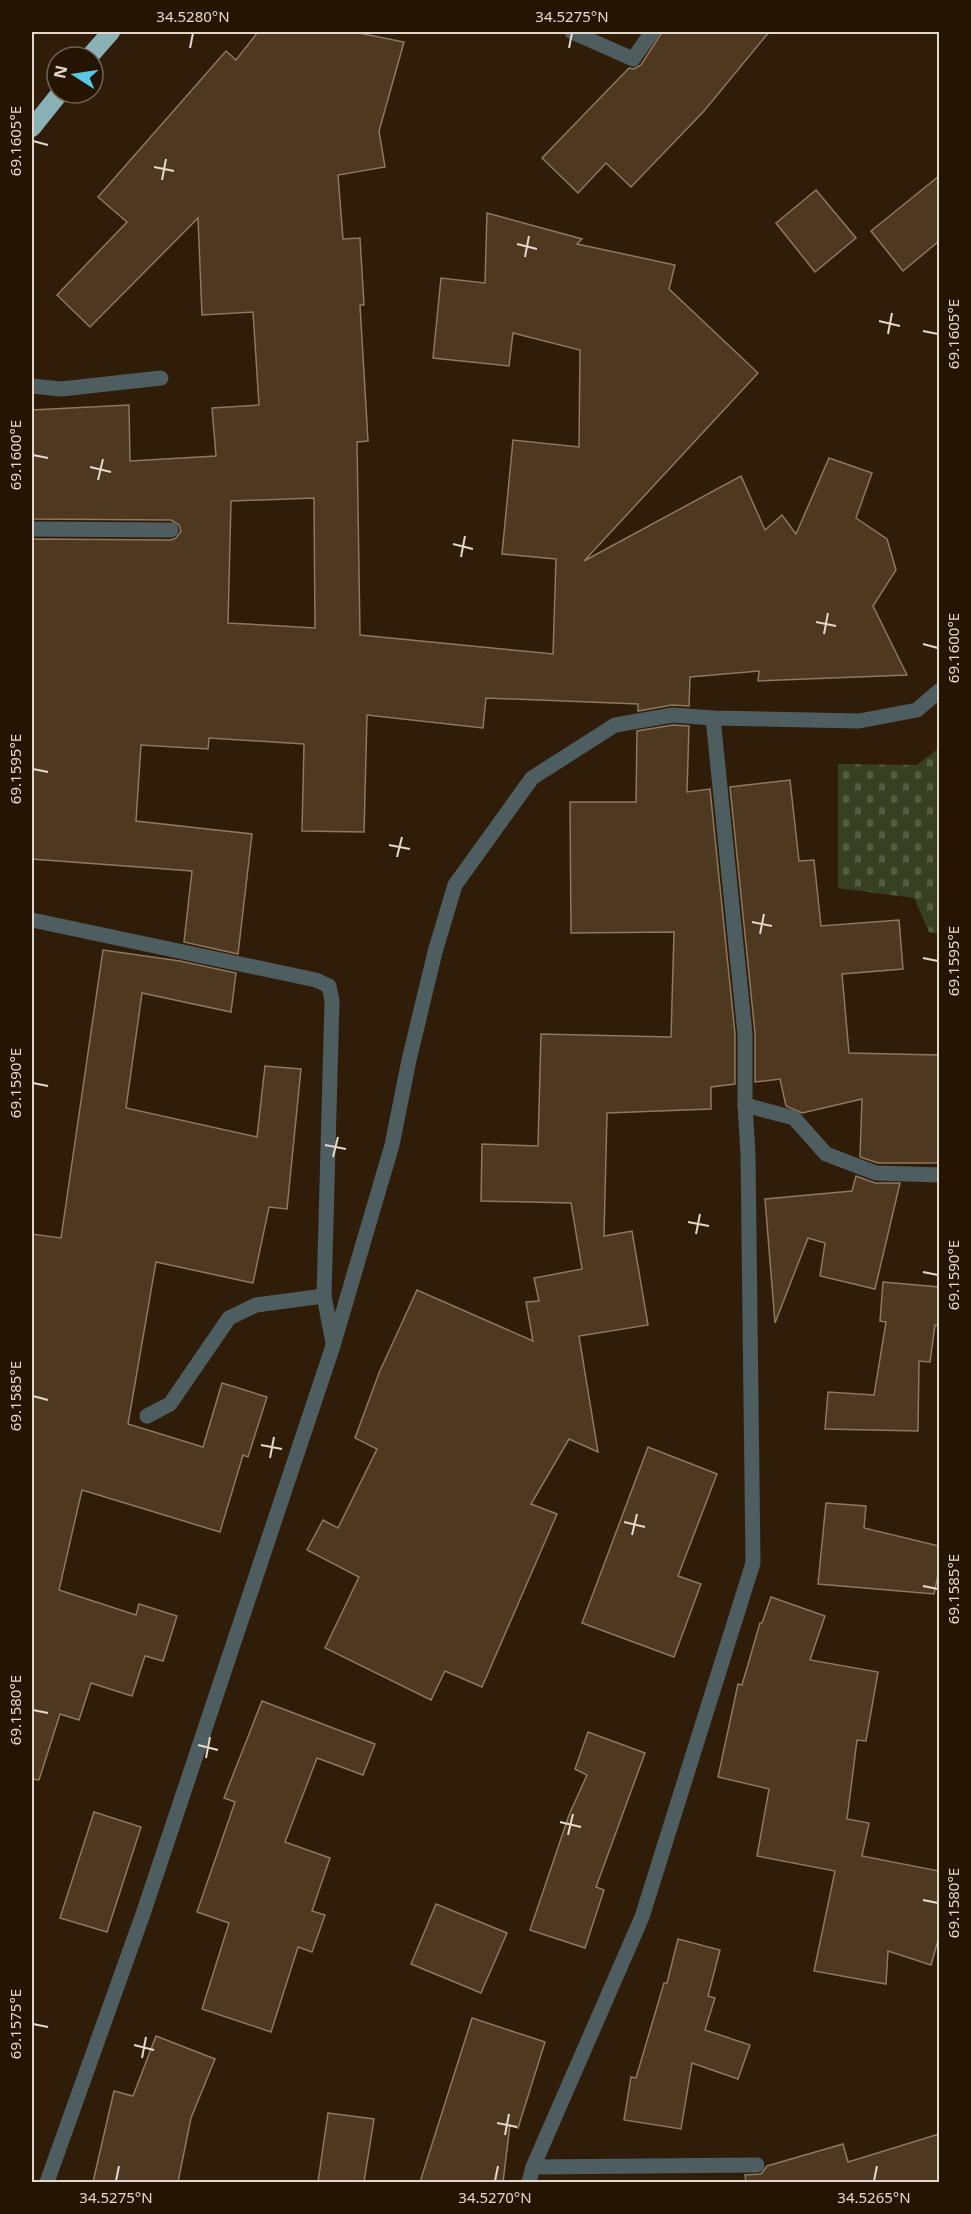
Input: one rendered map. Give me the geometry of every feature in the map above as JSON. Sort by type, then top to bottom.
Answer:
[{"type":"highway","points":[[100,45],[111,32]]},
{"type":"highway","points":[[32,128],[50,105]]},
{"type":"street","points":[[572,32],[633,59],[652,32]]},
{"type":"street","points":[[32,386],[61,389],[161,378]]},
{"type":"street","points":[[32,529],[171,530]]},
{"type":"street","points":[[47,2182],[147,1902],[333,1346],[392,1145],[409,1060],[435,952],[455,885],[532,778],[615,725],[673,716],[859,721],[917,710],[939,690]]},
{"type":"street","points":[[529,2182],[533,2167],[642,1917],[753,1563],[745,1034],[712,718]]},
{"type":"street","points":[[32,920],[316,980],[329,986],[332,1001],[324,1296],[333,1346]]},
{"type":"street","points":[[745,1105],[794,1118],[826,1154],[876,1173],[939,1175]]},
{"type":"street","points":[[147,1416],[170,1404],[229,1318],[256,1305],[324,1296]]},
{"type":"street","points":[[533,2167],[758,2166]]},
{"type":"green space","points":[[939,748],[939,934],[929,932],[914,898],[838,888],[838,764],[917,765]]},
{"type":"building","points":[[258,32],[354,32],[404,42],[379,131],[385,167],[338,175],[343,239],[360,238],[364,305],[360,305],[368,441],[357,442],[360,635],[553,654],[556,559],[502,554],[513,440],[579,447],[580,350],[513,333],[509,366],[433,358],[441,278],[485,283],[487,213],[582,239],[577,244],[675,265],[669,289],[758,373],[584,561],[741,476],[765,530],[782,515],[796,534],[829,458],[872,473],[856,518],[887,539],[896,570],[873,606],[907,675],[758,681],[759,671],[690,677],[689,706],[672,705],[638,711],[638,704],[486,698],[483,728],[367,715],[364,832],[302,831],[304,744],[209,738],[208,749],[141,745],[136,821],[252,834],[238,954],[184,942],[192,871],[32,859],[32,539],[171,540],[176,538],[181,531],[179,525],[171,520],[32,519],[32,410],[129,405],[130,461],[216,456],[212,408],[259,405],[253,312],[202,315],[198,218],[90,327],[57,295],[127,222],[98,197],[226,51],[236,60]],"holes":[[[314,498],[315,628],[228,623],[231,501]]]},
{"type":"building","points":[[662,32],[769,32],[704,111],[631,187],[606,163],[578,193],[542,158],[629,68],[634,69],[641,65]]},
{"type":"building","points":[[939,176],[939,241],[903,271],[871,231]]},
{"type":"building","points":[[816,190],[856,238],[815,272],[776,223]]},
{"type":"building","points":[[673,725],[689,726],[687,792],[710,789],[735,1034],[735,1084],[711,1087],[711,1109],[607,1113],[604,1236],[632,1231],[648,1325],[579,1336],[598,1452],[569,1439],[531,1504],[557,1514],[482,1687],[445,1671],[431,1700],[325,1648],[359,1577],[307,1550],[323,1520],[338,1528],[377,1449],[355,1438],[379,1373],[417,1290],[533,1341],[526,1302],[539,1301],[534,1278],[582,1269],[571,1203],[481,1201],[482,1144],[538,1146],[541,1034],[671,1037],[674,932],[571,933],[570,802],[636,802],[637,731]]},
{"type":"building","points":[[790,780],[799,861],[814,860],[821,926],[899,920],[903,969],[842,974],[849,1053],[939,1055],[939,1163],[878,1163],[860,1157],[862,1099],[802,1113],[786,1106],[780,1079],[755,1082],[755,1033],[730,787]]},
{"type":"building","points":[[103,950],[180,961],[236,973],[231,1012],[142,993],[126,1108],[257,1137],[265,1066],[301,1069],[287,1209],[269,1207],[253,1283],[156,1262],[128,1424],[203,1447],[222,1383],[267,1397],[248,1457],[243,1455],[220,1532],[82,1490],[59,1590],[136,1615],[139,1604],[177,1616],[163,1661],[145,1656],[132,1696],[91,1683],[79,1720],[60,1714],[39,1780],[32,1779],[32,1234],[61,1238]]},
{"type":"building","points":[[856,1176],[875,1183],[900,1183],[875,1289],[820,1276],[825,1243],[808,1238],[775,1323],[765,1199],[852,1191]]},
{"type":"building","points":[[883,1282],[939,1287],[939,1326],[935,1325],[930,1362],[919,1361],[918,1431],[825,1429],[828,1392],[874,1395],[886,1322],[880,1321]]},
{"type":"building","points":[[648,1447],[717,1474],[678,1576],[701,1584],[674,1657],[582,1623]]},
{"type":"building","points":[[826,1503],[866,1506],[864,1528],[939,1546],[939,1570],[934,1594],[818,1584]]},
{"type":"building","points":[[771,1597],[825,1616],[810,1660],[878,1672],[866,1741],[857,1740],[847,1819],[869,1823],[862,1856],[939,1871],[939,1937],[931,1965],[888,1951],[886,1984],[814,1971],[835,1871],[757,1856],[769,1789],[718,1777],[738,1684],[742,1685],[760,1623],[762,1623]]},
{"type":"building","points":[[262,1701],[375,1744],[363,1775],[317,1758],[285,1842],[330,1858],[312,1911],[325,1915],[312,1952],[298,1947],[271,2032],[202,2009],[229,1923],[197,1912],[235,1802],[224,1798]]},
{"type":"building","points":[[588,1732],[645,1753],[596,1887],[604,1890],[585,1948],[530,1930],[569,1815],[587,1775],[575,1769]]},
{"type":"building","points":[[94,1812],[141,1827],[107,1932],[60,1918]]},
{"type":"building","points":[[436,1904],[507,1933],[481,1993],[411,1964]]},
{"type":"building","points":[[678,1939],[720,1950],[708,1996],[715,1998],[705,2030],[750,2045],[738,2079],[692,2063],[681,2129],[624,2120],[631,2077],[636,2078],[664,1983],[667,1983]]},
{"type":"building","points":[[472,2018],[545,2042],[518,2128],[510,2125],[503,2182],[420,2182]]},
{"type":"building","points":[[156,2036],[215,2059],[191,2118],[178,2182],[93,2182],[114,2091],[133,2096]]},
{"type":"building","points":[[328,2113],[374,2119],[364,2182],[318,2182]]},
{"type":"building","points":[[939,2134],[939,2182],[746,2182],[745,2175],[761,2174],[767,2166],[843,2144],[848,2162]]}]
